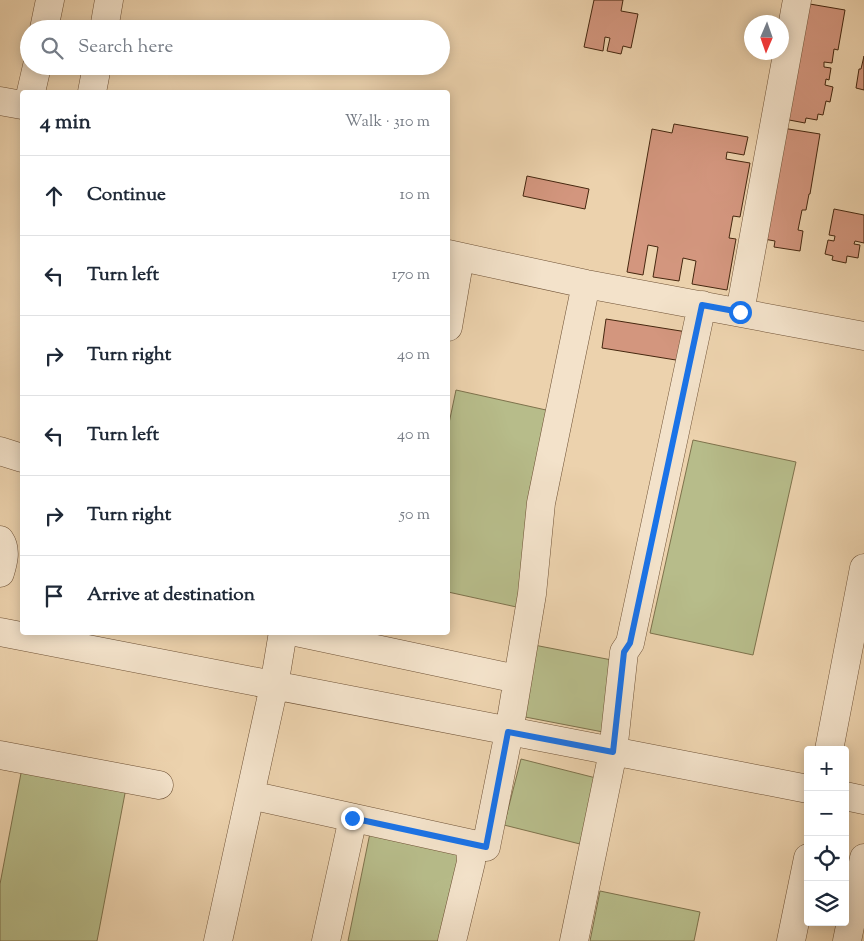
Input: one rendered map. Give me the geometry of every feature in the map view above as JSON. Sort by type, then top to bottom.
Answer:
[{"type":"street","points":[[46,20],[50,0]]},
{"type":"street","points":[[106,20],[109,0]]},
{"type":"street","points":[[740,312],[797,0]]},
{"type":"street","points":[[31,90],[34,75]]},
{"type":"street","points":[[92,90],[95,75]]},
{"type":"street","points":[[0,101],[20,105]]},
{"type":"street","points":[[450,303],[454,256],[586,284],[864,336]]},
{"type":"street","points":[[250,795],[486,847],[532,594],[541,502],[586,284]]},
{"type":"street","points":[[574,941],[613,752],[624,652],[630,643],[702,305]]},
{"type":"street","points":[[0,451],[20,457]]},
{"type":"street","points":[[0,540],[3,544],[4,554],[0,573]]},
{"type":"street","points":[[830,746],[864,568]]},
{"type":"street","points":[[0,632],[804,788]]},
{"type":"street","points":[[218,941],[283,635]]},
{"type":"street","points":[[310,635],[517,679]]},
{"type":"street","points":[[0,755],[160,785]]},
{"type":"street","points":[[849,797],[864,800]]},
{"type":"street","points":[[326,941],[352,818]]},
{"type":"street","points":[[452,941],[471,862],[470,844]]},
{"type":"street","points":[[847,941],[864,858]]},
{"type":"street","points":[[792,941],[804,879]]},
{"type":"green space","points":[[456,390],[564,414],[521,608],[450,592],[450,418]]},
{"type":"green space","points":[[693,440],[796,462],[753,655],[650,633]]},
{"type":"green space","points":[[534,645],[617,661],[603,732],[520,716]]},
{"type":"green space","points":[[521,759],[596,778],[580,844],[504,825]]},
{"type":"green space","points":[[22,768],[126,788],[97,941],[0,941],[0,884]]},
{"type":"green space","points":[[370,833],[471,853],[453,941],[348,941]]},
{"type":"green space","points":[[600,891],[700,912],[694,941],[590,941]]},
{"type":"building","points":[[594,0],[623,0],[621,11],[638,14],[631,48],[623,46],[621,54],[607,51],[610,38],[605,37],[603,51],[584,47]]},
{"type":"building","points":[[804,3],[845,10],[838,50],[834,49],[832,63],[824,62],[824,67],[831,68],[829,80],[826,79],[825,85],[833,87],[830,102],[826,101],[823,115],[818,114],[817,120],[806,118],[805,123],[784,119]]},
{"type":"building","points":[[864,56],[864,90],[856,88],[859,69],[861,69]]},
{"type":"building","points":[[674,124],[748,137],[744,155],[727,152],[726,159],[750,163],[740,217],[733,216],[729,238],[736,239],[727,290],[692,284],[696,261],[683,258],[679,281],[653,277],[658,247],[648,245],[643,275],[627,272],[652,129],[672,133]]},
{"type":"building","points":[[776,127],[820,134],[810,194],[806,210],[802,210],[798,230],[803,231],[800,251],[774,247],[775,241],[758,238]]},
{"type":"building","points":[[527,176],[589,189],[585,209],[523,196]]},
{"type":"building","points":[[834,209],[864,215],[864,243],[855,241],[854,244],[860,245],[858,258],[847,256],[846,263],[832,260],[833,256],[825,254],[828,240],[834,241],[835,236],[829,235]]},
{"type":"building","points":[[606,319],[687,332],[682,361],[602,348]]},
{"type":"route","points":[[352,818],[486,847],[508,732],[613,752],[624,652],[630,643],[702,305],[740,312]]}]
